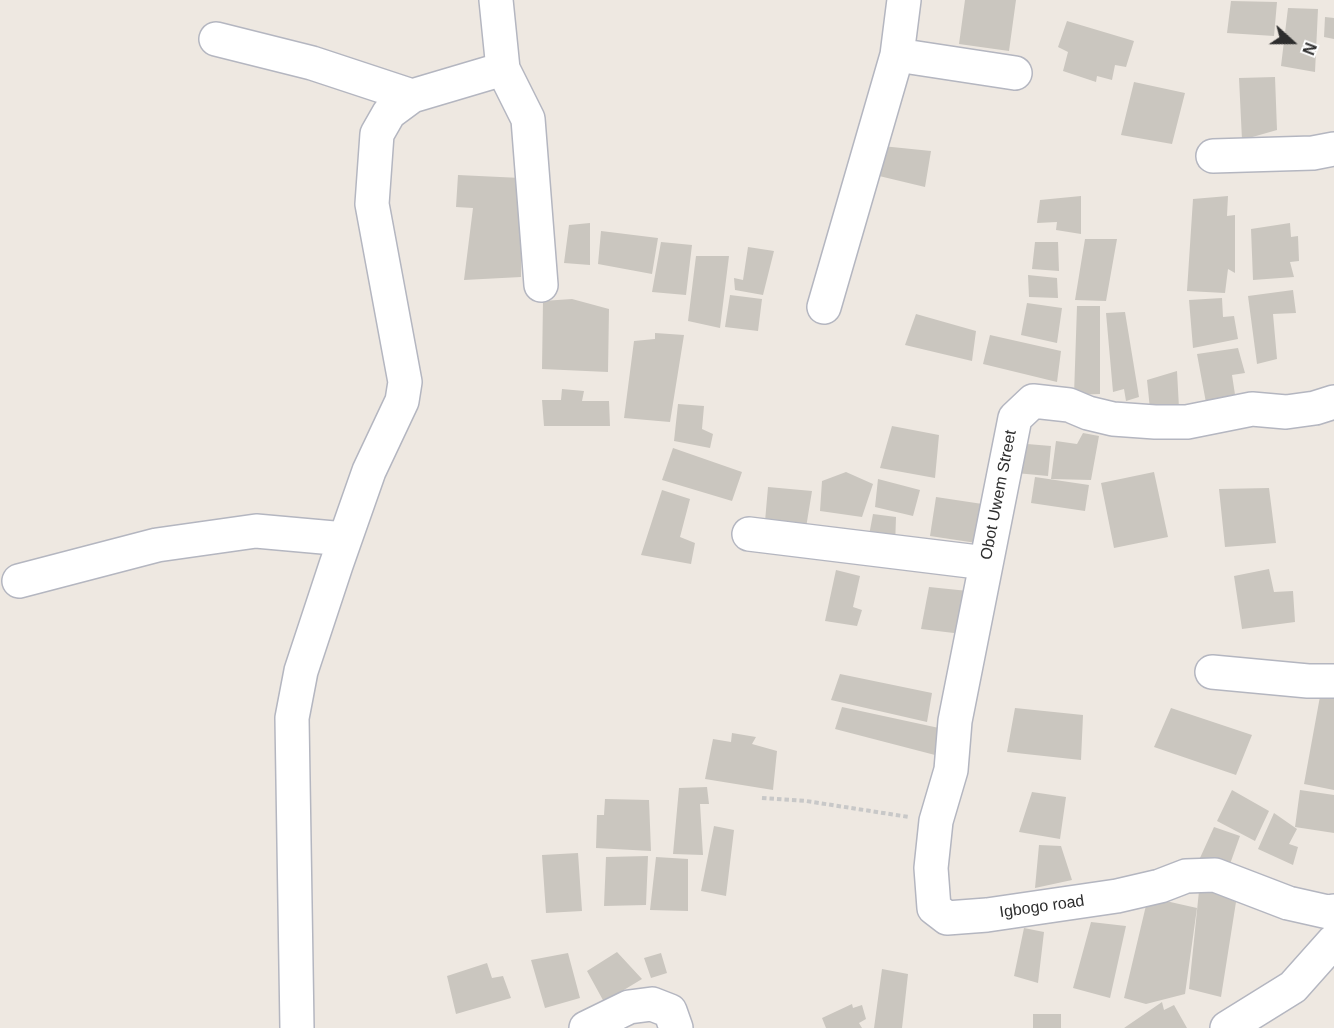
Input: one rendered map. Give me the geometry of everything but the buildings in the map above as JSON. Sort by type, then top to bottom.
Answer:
[{"type":"street","points":[[496,0],[503,69],[528,119],[541,285]]},
{"type":"street","points":[[824,307],[897,55],[904,0]]},
{"type":"street","points":[[216,39],[312,63],[412,96]]},
{"type":"street","points":[[897,55],[1015,73]]},
{"type":"street","points":[[297,1028],[292,718],[301,671],[345,539],[369,471],[402,401],[405,382],[372,204],[377,134],[389,113],[412,96],[503,69]]},
{"type":"street","points":[[1213,156],[1313,153],[1334,149]]},
{"type":"street","name":"Obot Uwem Street","points":[[955,721],[1015,418],[1033,401],[1069,405],[1088,413],[1113,419],[1155,422],[1187,422],[1252,409],[1287,412],[1315,408],[1334,402]]},
{"type":"street","points":[[19,581],[157,545],[256,531],[345,539]]},
{"type":"street","points":[[749,534],[986,563]]},
{"type":"street","points":[[1212,672],[1308,681],[1334,681]]},
{"type":"street","name":"Igbogo road","points":[[955,721],[951,770],[936,821],[931,868],[934,908],[947,918],[987,915],[1117,896],[1186,876],[1215,875],[1288,903],[1328,912],[1334,911]]},
{"type":"street","points":[[1227,1028],[1293,987],[1334,940]]},
{"type":"street","points":[[586,1028],[629,1007],[652,1004],[670,1011],[676,1028]]},
{"type":"path","points":[[762,798],[806,801],[936,821]]}]
